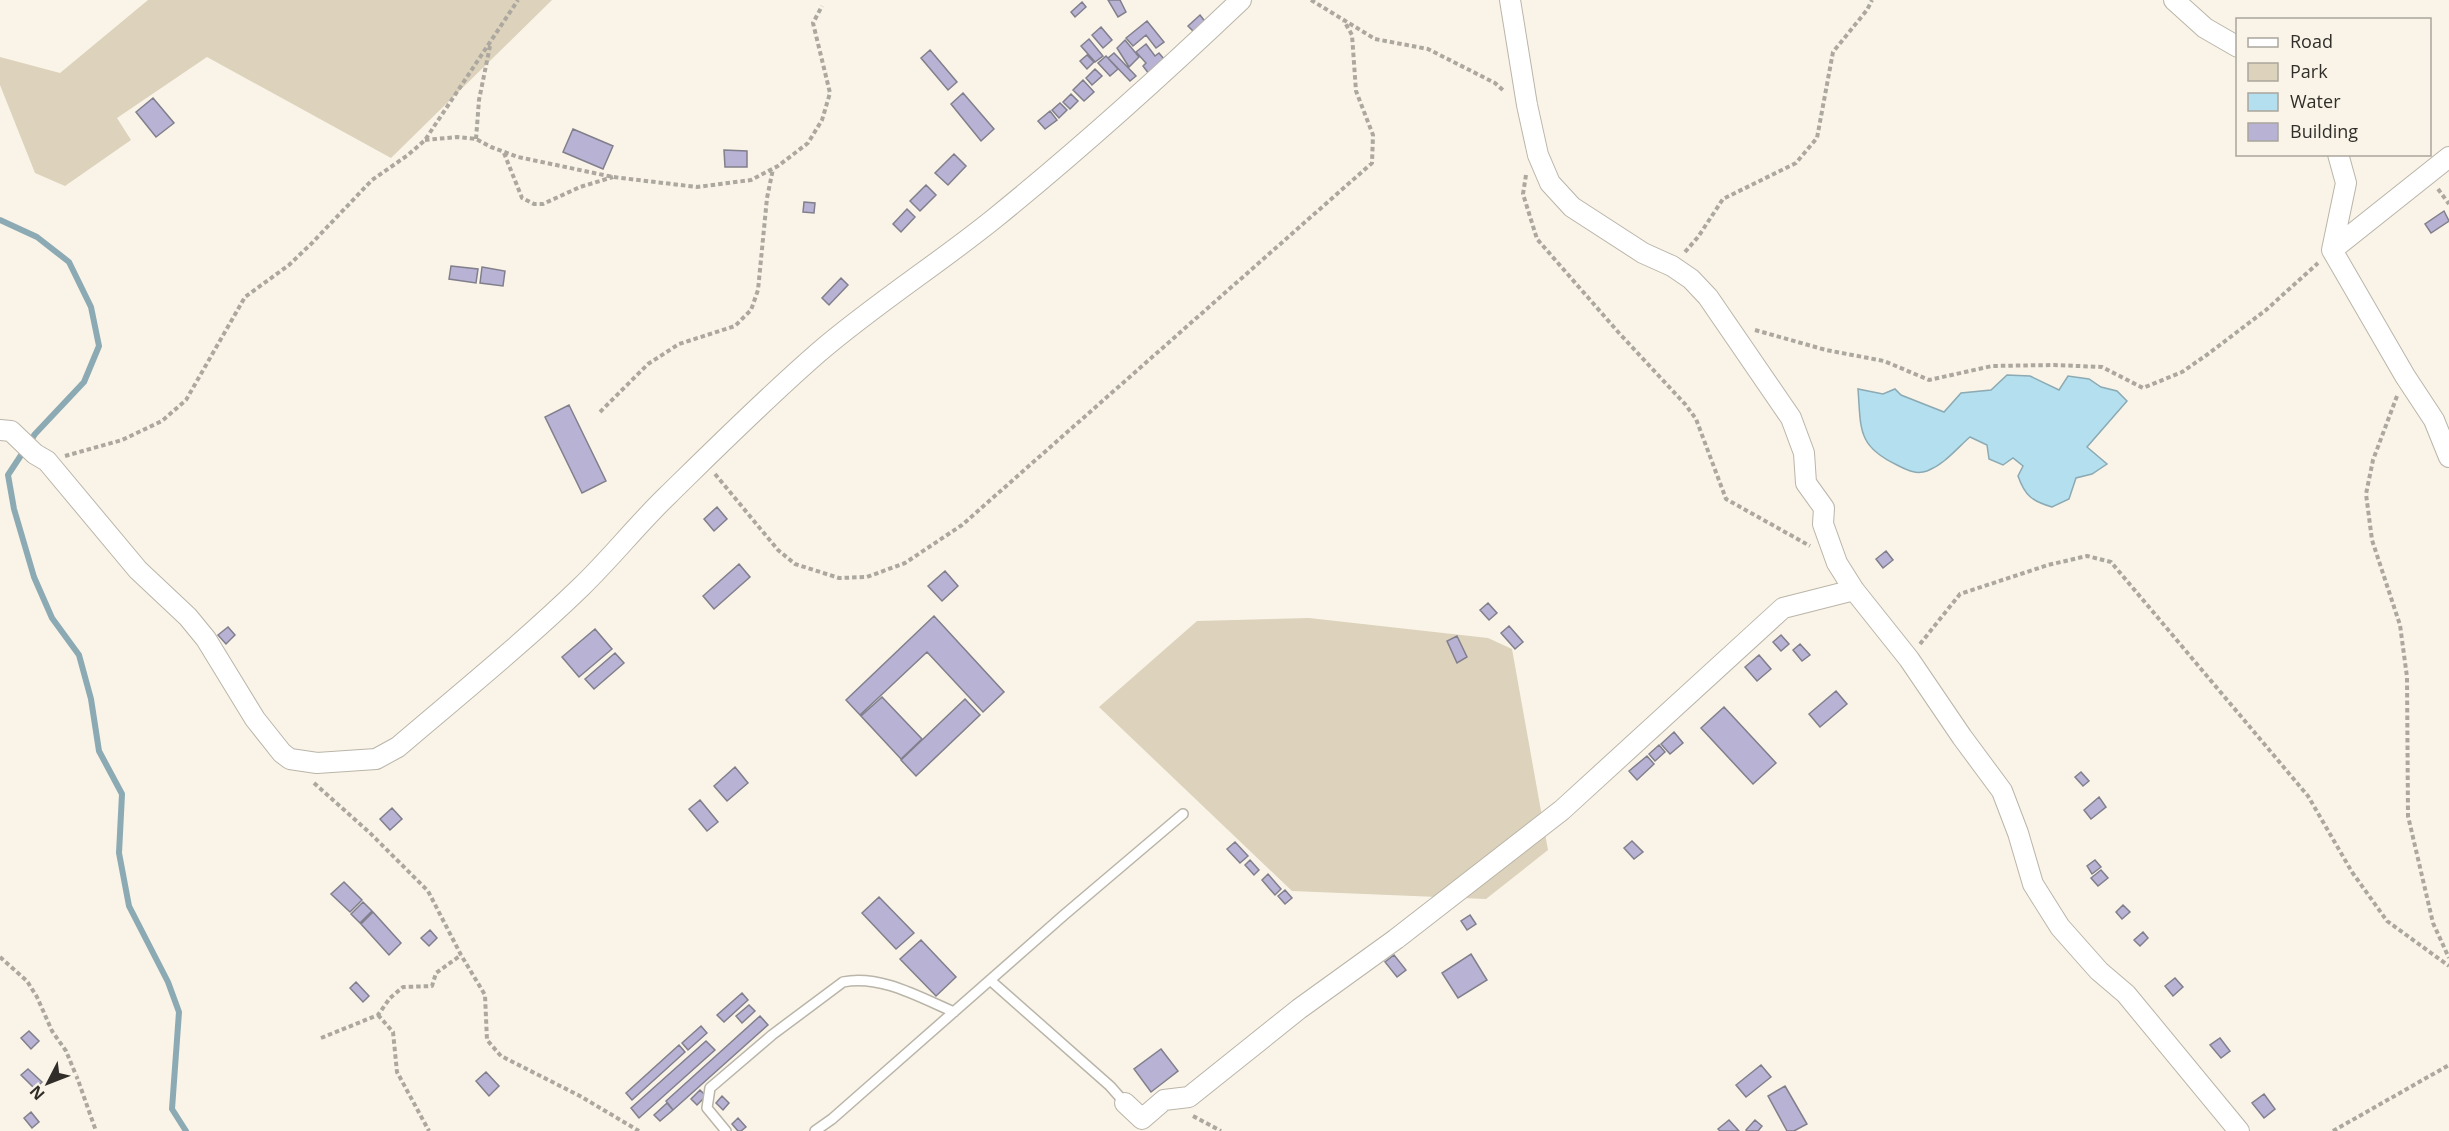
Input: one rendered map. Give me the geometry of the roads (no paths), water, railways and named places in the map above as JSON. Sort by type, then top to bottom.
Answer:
[{"type":"street","points":[[0,430],[11,431],[47,462],[138,570],[188,616],[206,639],[255,719],[282,753],[290,759],[317,763],[376,759],[398,747],[582,586],[666,496],[705,462],[735,428],[820,352],[905,283],[992,220],[1069,157],[1146,90],[1241,0]]},
{"type":"street","points":[[1510,0],[1538,155],[1550,183],[1572,207],[1643,253],[1672,266],[1691,279],[1708,297],[1791,418],[1804,453],[1806,483],[1824,508],[1822,524],[1837,563],[1854,590],[1909,658],[1962,737],[2002,790],[2033,884],[2060,927],[2098,971],[2126,994],[2239,1131]]},
{"type":"street","points":[[2174,0],[2205,28],[2236,46]]},
{"type":"street","points":[[2339,156],[2346,183],[2332,250],[2405,376],[2434,420],[2449,457]]},
{"type":"street","points":[[2332,250],[2449,157]]},
{"type":"street","points":[[1125,1103],[1142,1119],[1164,1100],[1189,1096],[1562,810],[1783,608],[1854,590]]},
{"type":"lane","points":[[815,1131],[832,1119],[1183,814]]},
{"type":"lane","points":[[726,1131],[707,1108],[710,1088],[772,1035],[843,982],[857,979],[896,988],[954,1011]]},
{"type":"lane","points":[[990,980],[1110,1086],[1125,1103]]},
{"type":"water","points":[[2007,375],[2030,376],[2059,390],[2068,376],[2089,379],[2101,387],[2117,391],[2127,401],[2087,447],[2107,464],[2092,474],[2076,478],[2069,499],[2052,507],[2034,500],[2023,488],[2018,476],[2023,466],[2013,458],[2003,465],[1989,459],[1987,445],[1970,437],[1939,464],[1927,471],[1915,472],[1874,451],[1864,435],[1861,426],[1858,389],[1883,394],[1895,389],[1901,395],[1944,412],[1961,393],[1991,390]]},
{"type":"waterway","points":[[0,220],[37,237],[69,262],[91,307],[99,346],[84,382],[35,434],[8,475],[14,509],[34,577],[52,618],[79,655],[91,699],[99,751],[122,794],[119,853],[129,906],[168,982],[179,1012],[172,1109],[186,1131]]}]
